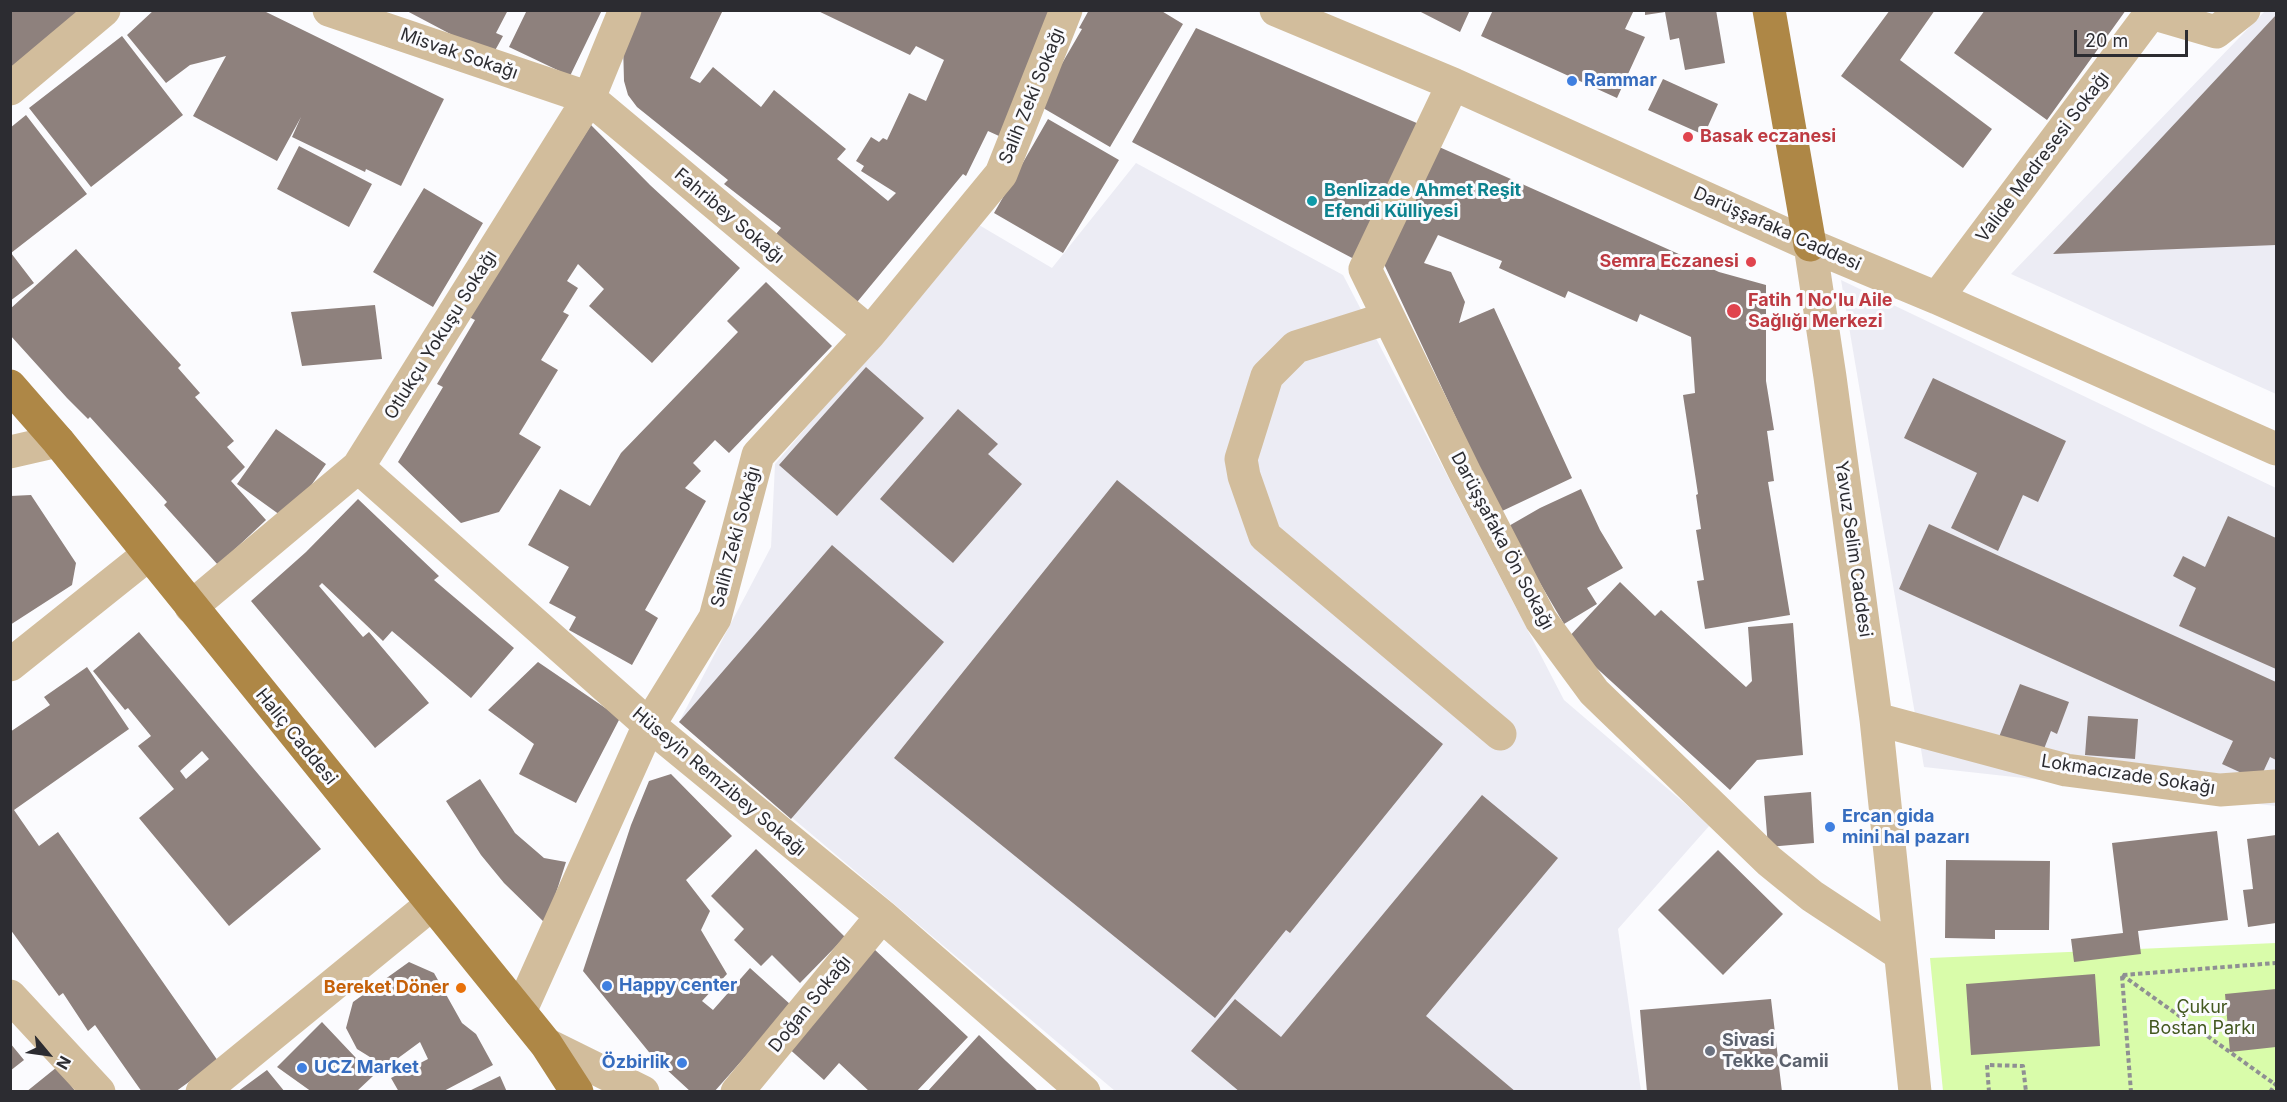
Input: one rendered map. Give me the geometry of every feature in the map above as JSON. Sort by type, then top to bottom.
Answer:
[{"type":"main road","name":"Yavuz Selim Caddesi","points":[[1769,10],[1810,245]]},
{"type":"main road","name":"Haliç Caddesi","points":[[10,386],[58,441],[546,1044],[577,1092]]},
{"type":"street","points":[[10,89],[104,10]]},
{"type":"street","name":"Misvak Sokağı","points":[[329,10],[589,99]]},
{"type":"street","name":"Otlukçu Yokuşu Sokağı","points":[[191,607],[358,467],[589,99],[625,10]]},
{"type":"street","name":"Salih Zeki Sokağı","points":[[520,1012],[649,725],[715,618],[759,455],[870,333],[1001,174],[1066,10]]},
{"type":"street","name":"Darüşşafaka Caddesi","points":[[1276,10],[1453,84],[1810,245],[1937,298],[2277,449]]},
{"type":"street","name":"Valide Medresesi Sokağı","points":[[1937,298],[2149,12],[2216,32],[2244,10]]},
{"type":"street","name":"Darüşşafaka Ön Sokağı","points":[[1453,84],[1365,269],[1541,620],[1594,692],[1769,861],[1812,896],[1900,954]]},
{"type":"street","name":"Fahribey Sokağı","points":[[589,99],[870,333]]},
{"type":"street","name":"Yavuz Selim Caddesi","points":[[1810,245],[1876,719],[1915,1092]]},
{"type":"street","points":[[1388,318],[1296,347],[1267,376],[1241,459],[1244,476],[1265,536],[1500,734]]},
{"type":"street","points":[[10,452],[58,441]]},
{"type":"street","name":"Hüseyin Remzibey Sokağı","points":[[358,467],[649,725],[882,916],[1084,1092]]},
{"type":"street","points":[[10,665],[149,554]]},
{"type":"street","name":"Lokmacızade Sokağı","points":[[1876,719],[2066,770],[2220,790],[2277,786]]},
{"type":"street","points":[[202,1092],[432,904]]},
{"type":"street","name":"Doğan Sokağı","points":[[737,1092],[882,916]]},
{"type":"street","points":[[10,996],[99,1092]]},
{"type":"street","points":[[546,1044],[643,1092]]},
{"type":"path","points":[[2122,975],[2277,963]]},
{"type":"path","points":[[2122,975],[2276,1084],[2270,1092]]},
{"type":"path","points":[[2122,975],[2131,1092]]},
{"type":"path","points":[[1989,1092],[1987,1065],[2024,1066],[2026,1092]]},
{"type":"shaded area","points":[[2265,11],[2276,11],[2276,394],[2011,274]]},
{"type":"shaded area","points":[[1136,163],[1343,275],[1564,700],[1710,825],[1618,929],[1641,1091],[1115,1091],[679,722],[771,547],[775,464],[979,225],[1052,268]]},
{"type":"shaded area","points":[[1841,280],[2276,488],[2276,806],[1924,767]]},
{"type":"green space","name":"Çukur Bostan Parkı","points":[[2276,943],[2276,1091],[1943,1091],[1930,958]]},
{"type":"building","points":[[10,10],[87,10],[10,70]]},
{"type":"building","points":[[154,10],[262,10],[444,99],[401,186],[366,169],[365,172],[292,137],[301,117],[277,161],[193,116],[226,56],[190,65],[166,83],[127,35]]},
{"type":"building","points":[[405,10],[508,10],[496,33],[503,36],[492,56]]},
{"type":"building","points":[[527,10],[602,10],[570,76],[509,47]]},
{"type":"building","points":[[639,10],[723,10],[690,78],[700,83],[713,67],[761,107],[774,90],[846,149],[837,159],[888,201],[896,193],[861,171],[864,166],[856,161],[871,137],[879,142],[883,138],[887,140],[909,93],[926,101],[944,60],[916,46],[910,55],[816,10],[1057,10],[999,136],[988,131],[966,176],[963,174],[853,307],[776,234],[781,228],[724,184],[728,180],[637,107],[628,95],[624,81],[623,43]]},
{"type":"building","points":[[1089,10],[1160,10],[1183,24],[1110,147],[1038,105],[1082,29],[1079,28]]},
{"type":"building","points":[[1417,10],[1470,10],[1460,32]]},
{"type":"building","points":[[1493,10],[1634,10],[1625,29],[1645,37],[1617,98],[1481,36]]},
{"type":"building","points":[[1645,10],[1716,10],[1725,63],[1685,70],[1679,38],[1670,40],[1665,12],[1645,15]]},
{"type":"building","points":[[1890,10],[1935,10],[1900,60],[1992,129],[1963,168],[1841,76]]},
{"type":"building","points":[[1985,10],[2126,10],[2047,120],[1954,53]]},
{"type":"building","points":[[2276,15],[2276,245],[2053,254]]},
{"type":"building","name":"Benlizade Ahmet Reşit Efendi Külliyesi","points":[[1196,28],[1419,124],[1354,259],[1132,142]]},
{"type":"building","points":[[122,36],[183,115],[91,187],[29,108]]},
{"type":"building","points":[[1663,79],[1718,104],[1704,135],[1648,110]]},
{"type":"building","points":[[26,115],[87,194],[11,253],[34,283],[10,301],[10,128]]},
{"type":"building","points":[[1048,119],[1119,160],[1063,253],[994,213]]},
{"type":"building","points":[[591,125],[650,185],[740,268],[652,363],[589,306],[604,289],[578,264],[567,281],[578,288],[563,312],[569,315],[541,360],[558,370],[519,434],[541,447],[499,512],[461,523],[398,462],[443,387],[437,384],[475,320],[469,317]]},
{"type":"building","points":[[299,146],[372,184],[349,227],[277,189]]},
{"type":"building","points":[[1437,146],[1719,272],[1766,285],[1766,381],[1774,430],[1767,431],[1774,481],[1768,482],[1790,615],[1705,629],[1697,581],[1704,580],[1696,530],[1701,529],[1696,495],[1698,494],[1683,395],[1695,393],[1691,337],[1640,314],[1637,322],[1568,291],[1565,298],[1499,268],[1502,261],[1438,235],[1424,263],[1451,272],[1465,302],[1459,323],[1494,308],[1572,478],[1500,512],[1384,264]]},
{"type":"building","points":[[424,188],[483,223],[433,307],[373,272]]},
{"type":"building","points":[[76,249],[181,365],[178,368],[200,393],[195,397],[234,441],[227,447],[245,467],[231,481],[266,520],[218,565],[164,505],[167,502],[90,417],[88,419],[67,398],[10,335],[10,309]]},
{"type":"building","points":[[766,282],[832,346],[729,453],[715,440],[693,463],[701,471],[685,488],[706,501],[645,610],[658,618],[632,665],[569,630],[576,617],[549,603],[569,567],[528,545],[560,489],[590,506],[621,453],[738,332],[727,321]]},
{"type":"building","points":[[375,305],[382,359],[302,366],[291,312]]},
{"type":"building","points":[[866,367],[924,418],[837,516],[779,465]]},
{"type":"building","points":[[1933,378],[2066,441],[2038,502],[2023,495],[1998,551],[1951,528],[1977,473],[1904,438]]},
{"type":"building","points":[[958,409],[998,444],[988,454],[1022,484],[953,563],[880,499]]},
{"type":"building","points":[[276,429],[326,464],[287,520],[237,484]]},
{"type":"building","points":[[1117,480],[1443,744],[1290,933],[1286,930],[1215,1018],[894,758]]},
{"type":"building","points":[[1581,489],[1600,530],[1623,568],[1587,588],[1597,604],[1564,624],[1507,527],[1540,508]]},
{"type":"building","points":[[31,495],[76,563],[72,585],[10,625],[10,496]]},
{"type":"building","points":[[358,499],[439,576],[434,580],[514,648],[471,698],[392,631],[383,641],[322,583],[319,586],[363,637],[369,632],[429,703],[375,748],[251,601],[306,552]]},
{"type":"building","points":[[2228,516],[2276,538],[2276,669],[2179,626],[2196,588],[2173,576],[2183,556],[2205,567]]},
{"type":"building","points":[[1929,524],[2276,682],[2276,760],[2270,757],[2259,781],[2222,764],[2233,741],[1899,589]]},
{"type":"building","points":[[832,545],[944,642],[791,819],[679,722]]},
{"type":"building","points":[[1620,582],[1655,616],[1661,610],[1746,687],[1752,681],[1748,627],[1793,623],[1803,755],[1757,760],[1730,790],[1566,640]]},
{"type":"building","points":[[139,632],[321,849],[229,926],[139,818],[174,789],[138,746],[151,736],[128,708],[125,710],[93,671]],"holes":[[[202,751],[209,759],[186,779],[180,771]]]},
{"type":"building","points":[[538,662],[620,718],[576,803],[519,774],[534,744],[488,710]]},
{"type":"building","points":[[87,667],[129,729],[14,810],[39,846],[58,832],[218,1061],[175,1092],[142,1092],[95,1025],[88,1031],[63,993],[59,996],[10,929],[10,732],[50,705],[44,697]]},
{"type":"building","points":[[2020,684],[2069,702],[2057,734],[2051,731],[2042,754],[1999,737]]},
{"type":"building","points":[[2088,716],[2138,719],[2135,759],[2085,755]]},
{"type":"building","points":[[671,774],[732,836],[686,880],[710,911],[701,930],[727,974],[702,1001],[713,1010],[750,968],[791,1005],[714,1092],[691,1092],[653,1057],[583,971],[631,825],[649,781]]},
{"type":"building","points":[[480,779],[515,833],[544,858],[566,862],[546,924],[504,883],[481,855],[446,801]]},
{"type":"building","points":[[1811,792],[1814,843],[1768,847],[1764,796]]},
{"type":"building","points":[[1482,795],[1558,858],[1426,1016],[1516,1092],[1240,1092],[1191,1051],[1235,999],[1281,1037]]},
{"type":"building","points":[[2217,831],[2228,920],[2138,931],[2141,954],[2074,962],[2071,939],[2123,933],[2112,843]]},
{"type":"building","points":[[2276,835],[2276,923],[2248,927],[2243,890],[2253,889],[2247,839]]},
{"type":"building","points":[[756,849],[845,937],[800,983],[772,955],[761,966],[734,940],[744,929],[711,896]]},
{"type":"building","points":[[1718,850],[1783,914],[1723,975],[1658,910]]},
{"type":"building","points":[[1946,860],[2050,861],[2049,930],[1995,930],[1995,939],[1945,938]]},
{"type":"building","points":[[874,949],[968,1037],[916,1092],[870,1092],[839,1063],[824,1080],[786,1046]]},
{"type":"building","points":[[409,962],[434,973],[462,1023],[476,1034],[493,1065],[442,1092],[399,1092],[391,1078],[428,1059],[420,1042],[386,1067],[357,1049],[346,1028],[353,1002]]},
{"type":"building","points":[[2095,974],[2100,1046],[1971,1055],[1966,984]]},
{"type":"building","points":[[2276,989],[2276,1047],[2230,1052],[2225,994]]},
{"type":"building","name":"Sivasi Tekke Camii","points":[[1771,999],[1782,1092],[1647,1092],[1640,1010]]},
{"type":"building","points":[[322,1022],[373,1076],[356,1092],[312,1092],[277,1067]]},
{"type":"building","points":[[979,1035],[1006,1061],[1039,1092],[927,1092]]},
{"type":"building","points":[[10,1043],[24,1060],[10,1071]]},
{"type":"building","points":[[57,1067],[76,1092],[26,1092]]},
{"type":"building","points":[[267,1070],[285,1092],[237,1092]]},
{"type":"building","points":[[500,1076],[507,1092],[467,1092]]},
{"type":"place","name":"Rammar","points":[[1572,81]]},
{"type":"place","name":"Basak eczanesi","points":[[1688,137]]},
{"type":"place","name":"Benlizade Ahmet Reşit Efendi Külliyesi","points":[[1312,201]]},
{"type":"place","name":"Semra Eczanesi","points":[[1751,262]]},
{"type":"place","name":"Fatih 1 No'lu Aile Sağlığı Merkezi","points":[[1734,311]]},
{"type":"place","name":"Ercan gida mini hal pazarı","points":[[1830,827]]},
{"type":"place","name":"Happy center","points":[[607,986]]},
{"type":"place","name":"Bereket Döner","points":[[461,988]]},
{"type":"place","name":"Sivasi Tekke Camii","points":[[1710,1051]]},
{"type":"place","name":"Özbirlik","points":[[682,1063]]},
{"type":"place","name":"UCZ Market","points":[[302,1068]]}]
